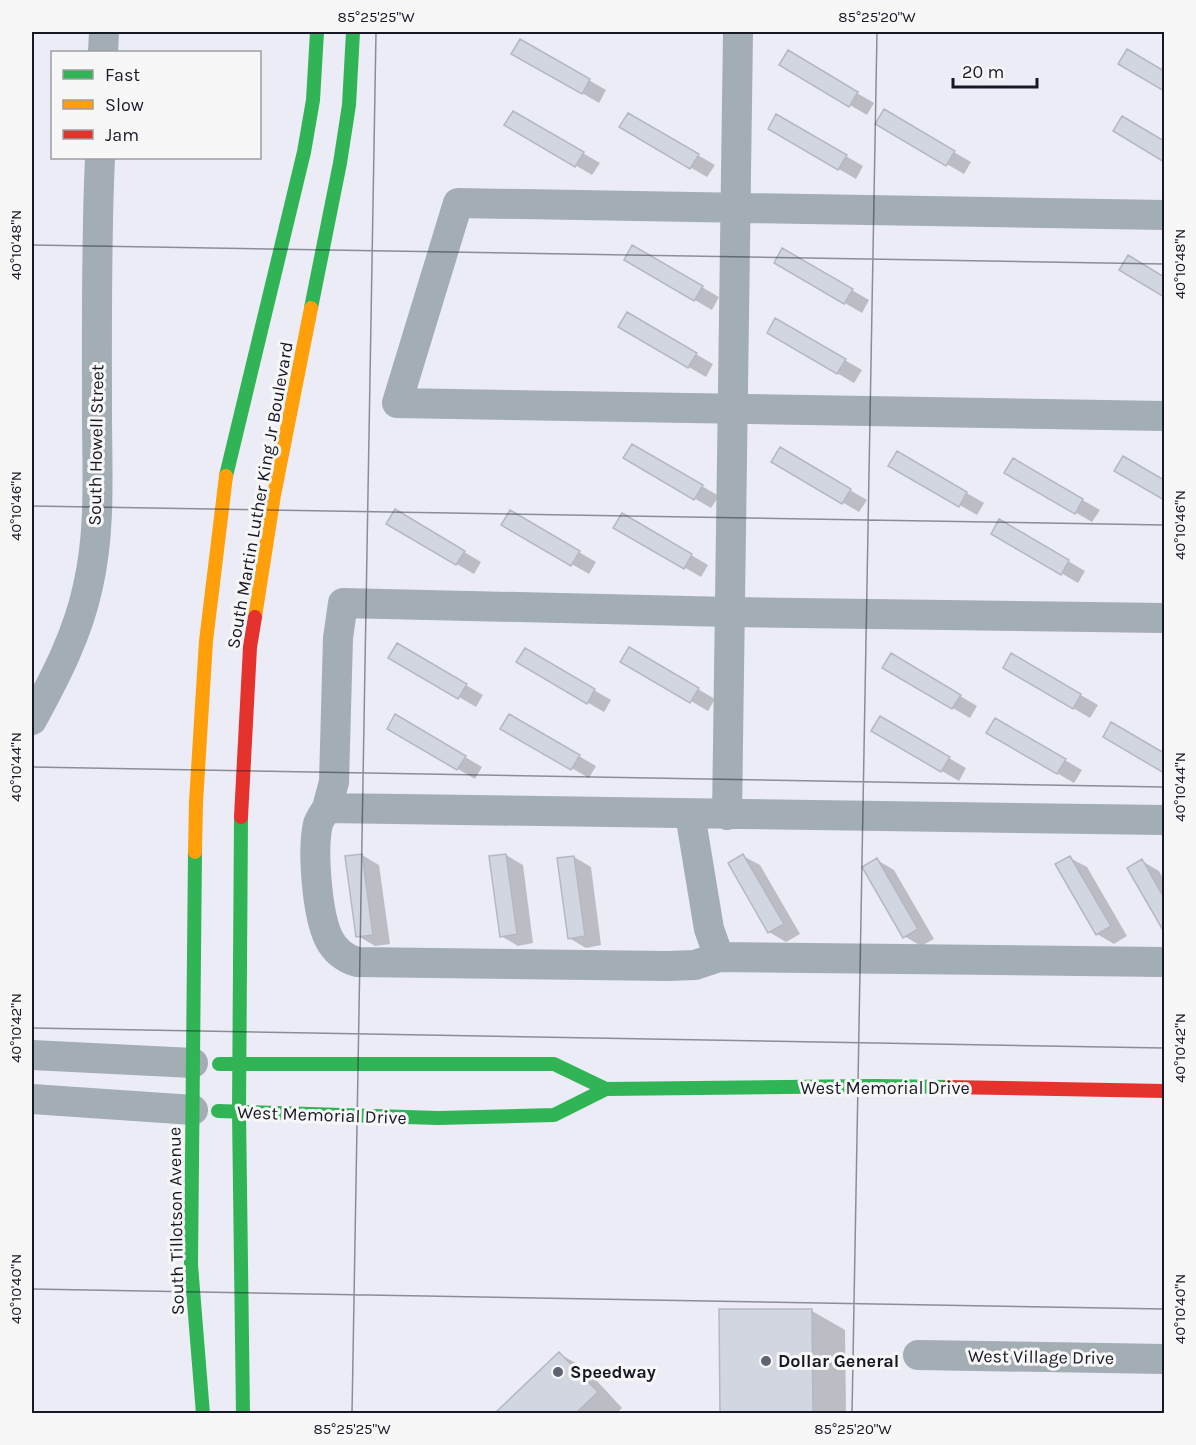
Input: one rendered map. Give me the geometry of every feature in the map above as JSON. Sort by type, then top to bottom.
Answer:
[{"type":"main road","name":"South Martin Luther King Jr Boulevard","points":[[193,1063],[196,802],[206,640],[224,483],[304,152],[314,100],[317,32]]},
{"type":"main road","name":"South Martin Luther King Jr Boulevard","points":[[239,1112],[241,806],[250,647],[274,495],[340,164],[349,105],[353,32]]},
{"type":"main road","name":"West Memorial Drive","points":[[193,1063],[554,1064],[606,1089]]},
{"type":"main road","name":"South Tillotson Avenue","points":[[193,1063],[191,1265],[203,1413]]},
{"type":"main road","name":"West Memorial Drive","points":[[193,1110],[438,1118],[554,1115],[606,1089],[874,1086],[1164,1091]]},
{"type":"main road","points":[[239,1112],[243,1413]]},
{"type":"street","points":[[103,51],[104,32]]},
{"type":"street","points":[[727,815],[738,32]]},
{"type":"street","name":"South Howell Street","points":[[32,720],[67,652],[88,589],[93,559],[97,503],[96,321],[99,159]]},
{"type":"street","points":[[1164,215],[458,203],[397,403],[1164,416]]},
{"type":"street","points":[[1164,618],[730,612],[342,603],[338,638],[334,782],[327,808],[318,821],[315,840],[319,908],[329,939],[338,953],[357,962],[668,966],[694,965],[719,957],[1164,962]]},
{"type":"street","points":[[327,808],[1164,820]]},
{"type":"street","points":[[690,814],[708,929],[719,957]]},
{"type":"street","name":"West Memorial Drive","points":[[32,1056],[193,1063]]},
{"type":"street","name":"West Memorial Drive","points":[[32,1098],[193,1110]]},
{"type":"street","name":"West Village Drive","points":[[918,1355],[1164,1359]]},
{"type":"building","points":[[520,39],[590,79],[582,94],[511,54]]},
{"type":"building","points":[[1127,49],[1164,71],[1164,91],[1118,64]]},
{"type":"building","points":[[788,50],[858,92],[849,107],[779,65]]},
{"type":"building","points":[[884,109],[955,151],[946,166],[875,124]]},
{"type":"building","points":[[513,111],[584,152],[575,167],[504,125]]},
{"type":"building","points":[[628,113],[699,154],[690,169],[619,127]]},
{"type":"building","points":[[776,114],[847,155],[838,170],[768,129]]},
{"type":"building","points":[[1122,116],[1164,141],[1164,162],[1113,131]]},
{"type":"building","points":[[632,245],[703,286],[694,301],[624,260]]},
{"type":"building","points":[[782,248],[853,289],[844,304],[774,263]]},
{"type":"building","points":[[1128,255],[1164,277],[1164,297],[1119,270]]},
{"type":"building","points":[[627,312],[697,353],[688,368],[618,327]]},
{"type":"building","points":[[775,318],[846,359],[837,374],[767,333]]},
{"type":"building","points":[[632,444],[703,485],[694,500],[623,458]]},
{"type":"building","points":[[780,447],[851,489],[842,504],[771,462]]},
{"type":"building","points":[[897,451],[967,492],[959,507],[888,466]]},
{"type":"building","points":[[1123,456],[1164,480],[1164,500],[1114,471]]},
{"type":"building","points":[[1013,458],[1083,499],[1075,514],[1004,473]]},
{"type":"building","points":[[395,509],[465,551],[456,565],[386,524]]},
{"type":"building","points":[[510,510],[580,551],[571,566],[501,525]]},
{"type":"building","points":[[622,513],[692,554],[684,569],[613,528]]},
{"type":"building","points":[[999,519],[1069,560],[1061,575],[991,534]]},
{"type":"building","points":[[397,643],[467,684],[458,699],[388,658]]},
{"type":"building","points":[[629,647],[699,688],[690,703],[620,662]]},
{"type":"building","points":[[525,648],[595,689],[587,704],[516,662]]},
{"type":"building","points":[[891,653],[961,695],[952,709],[882,668]]},
{"type":"building","points":[[1011,653],[1081,694],[1073,709],[1003,668]]},
{"type":"building","points":[[395,714],[466,756],[457,770],[387,729]]},
{"type":"building","points":[[509,714],[580,755],[571,770],[500,729]]},
{"type":"building","points":[[880,716],[950,757],[941,772],[871,731]]},
{"type":"building","points":[[995,718],[1066,759],[1057,774],[986,733]]},
{"type":"building","points":[[1111,722],[1164,753],[1164,773],[1103,737]]},
{"type":"building","points":[[362,854],[373,935],[356,937],[345,856]]},
{"type":"building","points":[[506,854],[517,934],[500,937],[489,856]]},
{"type":"building","points":[[743,854],[784,924],[768,933],[728,863]]},
{"type":"building","points":[[574,856],[585,936],[568,939],[557,858]]},
{"type":"building","points":[[1070,856],[1111,926],[1096,935],[1055,864]]},
{"type":"building","points":[[877,858],[918,929],[903,938],[862,867]]},
{"type":"building","points":[[1142,859],[1164,898],[1164,932],[1127,868]]},
{"type":"building","name":"Dollar General","points":[[719,1309],[812,1309],[813,1414],[720,1414]]},
{"type":"building","name":"Speedway","points":[[559,1352],[598,1392],[575,1414],[494,1414]]},
{"type":"traffic: fast","points":[[226,476],[304,152],[313,100],[317,32]]},
{"type":"traffic: fast","points":[[311,308],[340,163],[349,105],[353,32]]},
{"type":"traffic: fast","points":[[241,817],[239,1112],[243,1414]]},
{"type":"traffic: fast","points":[[195,852],[191,1265],[203,1414]]},
{"type":"traffic: fast","points":[[219,1064],[554,1064],[606,1089]]},
{"type":"traffic: fast","points":[[218,1111],[438,1118],[554,1115],[606,1089],[947,1087]]},
{"type":"traffic: slow","points":[[255,617],[274,495],[311,308]]},
{"type":"traffic: slow","points":[[195,852],[206,641],[226,476]]},
{"type":"traffic: jam","points":[[241,817],[250,647],[255,617]]},
{"type":"traffic: jam","points":[[947,1087],[1164,1091]]},
{"type":"place","name":"Dollar General","points":[[766,1361]]},
{"type":"place","name":"Speedway","points":[[558,1372]]}]
